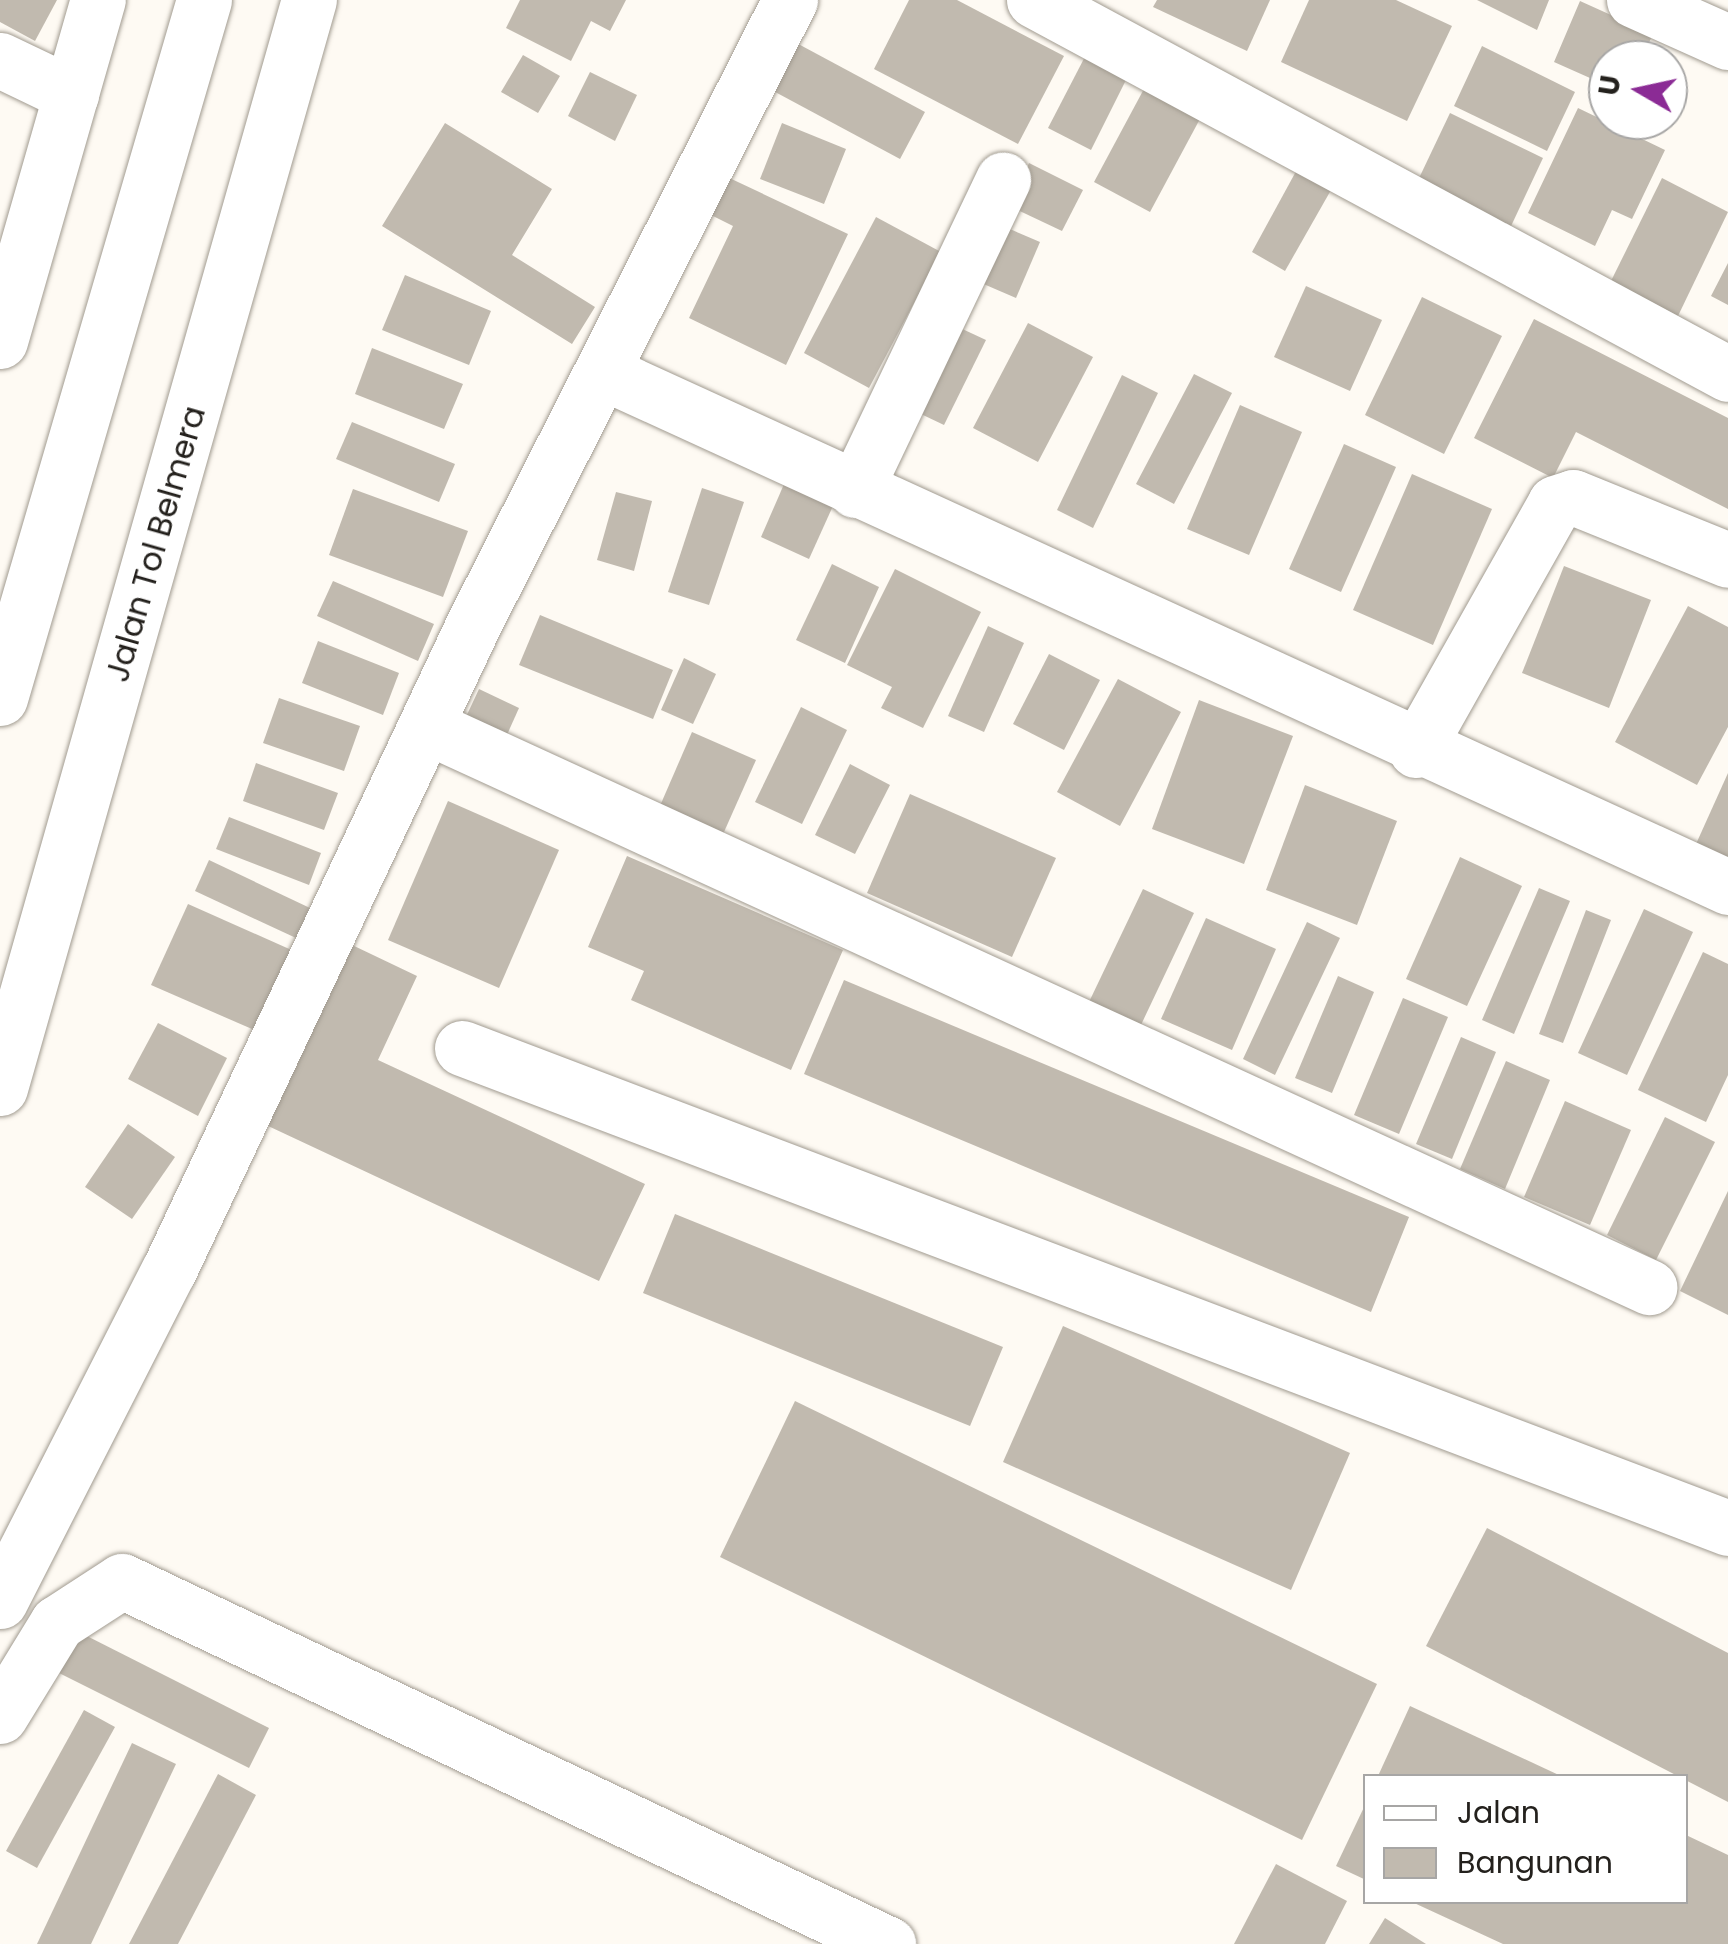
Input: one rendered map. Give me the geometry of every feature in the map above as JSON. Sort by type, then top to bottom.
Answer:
[{"type":"main road","points":[[0,341],[98,0]]},
{"type":"main road","points":[[0,698],[204,0]]},
{"type":"main road","name":"Jalan Tol Belmera","points":[[0,1088],[310,0]]},
{"type":"main road","points":[[0,1601],[170,1270],[426,726],[790,0]]},
{"type":"main road","points":[[1034,0],[1728,374]]},
{"type":"main road","points":[[1634,0],[1728,42]]},
{"type":"main road","points":[[0,60],[72,94]]},
{"type":"main road","points":[[855,490],[1003,180]]},
{"type":"main road","points":[[605,372],[1416,750],[1728,887]]},
{"type":"main road","points":[[1416,750],[1555,503],[1574,498],[1728,560]]},
{"type":"main road","points":[[426,726],[1649,1286]]},
{"type":"main road","points":[[462,1048],[1728,1528]]},
{"type":"main road","points":[[0,1716],[57,1623],[122,1581],[888,1944]]},
{"type":"building","points":[[0,0],[57,0],[35,41],[0,22]]},
{"type":"building","points":[[520,0],[626,0],[610,31],[591,21],[571,61],[506,28]]},
{"type":"building","points":[[909,0],[957,0],[1064,56],[1018,144],[874,69]]},
{"type":"building","points":[[1157,0],[1270,0],[1247,51],[1153,7]]},
{"type":"building","points":[[1309,0],[1396,0],[1452,26],[1407,121],[1281,62]]},
{"type":"building","points":[[1477,0],[1549,0],[1537,30]]},
{"type":"building","points":[[1580,1],[1653,34],[1650,40],[1588,40],[1588,77],[1554,62]]},
{"type":"building","points":[[789,39],[925,112],[900,159],[764,86]]},
{"type":"building","points":[[1482,46],[1575,92],[1547,151],[1454,106]]},
{"type":"building","points":[[1090,47],[1132,68],[1091,150],[1048,128]]},
{"type":"building","points":[[523,55],[560,76],[538,113],[501,92]]},
{"type":"building","points":[[590,72],[637,95],[615,141],[568,116]]},
{"type":"building","points":[[1145,87],[1201,117],[1150,212],[1094,182]]},
{"type":"building","points":[[1578,108],[1588,113],[1588,140],[1644,140],[1665,150],[1632,219],[1612,210],[1595,246],[1528,213]]},
{"type":"building","points":[[1450,113],[1543,158],[1504,241],[1411,195]]},
{"type":"building","points":[[445,123],[552,189],[512,255],[595,307],[572,344],[382,226]]},
{"type":"building","points":[[782,123],[846,149],[824,204],[760,179]]},
{"type":"building","points":[[1029,163],[1083,190],[1062,231],[1009,206]]},
{"type":"building","points":[[1300,164],[1335,183],[1285,271],[1252,252]]},
{"type":"building","points":[[723,175],[848,234],[786,365],[689,318],[733,226],[705,212]]},
{"type":"building","points":[[1662,178],[1728,212],[1678,316],[1611,281]]},
{"type":"building","points":[[876,217],[941,252],[869,388],[804,353]]},
{"type":"building","points":[[989,220],[1040,242],[1016,298],[965,276]]},
{"type":"building","points":[[1728,263],[1728,305],[1711,296]]},
{"type":"building","points":[[405,275],[491,311],[469,365],[382,330]]},
{"type":"building","points":[[1306,286],[1382,320],[1350,391],[1274,357]]},
{"type":"building","points":[[1422,297],[1502,336],[1444,454],[1365,415]]},
{"type":"building","points":[[1534,319],[1728,418],[1728,509],[1576,432],[1553,478],[1474,438]]},
{"type":"building","points":[[943,320],[986,340],[944,425],[902,405]]},
{"type":"building","points":[[1028,323],[1093,357],[1038,462],[973,428]]},
{"type":"building","points":[[372,348],[463,384],[444,429],[355,394]]},
{"type":"building","points":[[1194,374],[1232,393],[1174,504],[1136,484]]},
{"type":"building","points":[[1122,375],[1158,393],[1093,528],[1057,510]]},
{"type":"building","points":[[1240,405],[1302,432],[1249,555],[1187,529]]},
{"type":"building","points":[[352,422],[455,464],[439,502],[336,459]]},
{"type":"building","points":[[1344,444],[1396,467],[1341,592],[1289,569]]},
{"type":"building","points":[[1412,474],[1492,509],[1433,645],[1353,610]]},
{"type":"building","points":[[788,475],[837,497],[809,559],[761,537]]},
{"type":"building","points":[[702,488],[744,502],[709,605],[668,592]]},
{"type":"building","points":[[353,489],[468,531],[443,597],[329,555]]},
{"type":"building","points":[[616,492],[652,501],[634,571],[597,560]]},
{"type":"building","points":[[832,564],[879,587],[845,663],[796,640]]},
{"type":"building","points":[[1564,566],[1651,600],[1609,708],[1522,673]]},
{"type":"building","points":[[895,569],[981,612],[923,728],[881,708],[892,687],[847,665]]},
{"type":"building","points":[[333,581],[434,624],[418,661],[317,616]]},
{"type":"building","points":[[1688,606],[1728,627],[1728,727],[1697,785],[1615,742]]},
{"type":"building","points":[[540,615],[673,670],[653,719],[519,665]]},
{"type":"building","points":[[988,626],[1024,643],[984,732],[948,716]]},
{"type":"building","points":[[318,641],[399,673],[383,715],[302,683]]},
{"type":"building","points":[[1049,654],[1100,680],[1064,750],[1013,724]]},
{"type":"building","points":[[684,658],[716,674],[693,724],[661,710]]},
{"type":"building","points":[[1118,679],[1181,712],[1120,826],[1057,792]]},
{"type":"building","points":[[479,689],[519,708],[498,755],[457,736]]},
{"type":"building","points":[[279,698],[360,726],[344,771],[263,743]]},
{"type":"building","points":[[1199,700],[1293,736],[1244,864],[1152,829]]},
{"type":"building","points":[[801,707],[847,730],[802,824],[755,802]]},
{"type":"building","points":[[692,732],[756,760],[716,850],[653,822]]},
{"type":"building","points":[[256,763],[338,793],[324,830],[243,801]]},
{"type":"building","points":[[850,764],[890,785],[855,854],[815,835]]},
{"type":"building","points":[[1728,773],[1728,858],[1696,844]]},
{"type":"building","points":[[1305,785],[1397,821],[1357,925],[1266,890]]},
{"type":"building","points":[[910,794],[1056,858],[1012,957],[867,893]]},
{"type":"building","points":[[448,801],[559,850],[499,988],[388,940]]},
{"type":"building","points":[[229,817],[321,853],[309,885],[216,849]]},
{"type":"building","points":[[627,856],[843,950],[791,1070],[631,1000],[644,971],[588,947]]},
{"type":"building","points":[[1460,857],[1522,886],[1467,1006],[1406,979]]},
{"type":"building","points":[[209,860],[310,908],[296,938],[195,891]]},
{"type":"building","points":[[1539,888],[1570,901],[1514,1034],[1482,1020]]},
{"type":"building","points":[[1143,889],[1194,913],[1140,1027],[1089,1002]]},
{"type":"building","points":[[188,904],[296,952],[261,1033],[151,985]]},
{"type":"building","points":[[1644,909],[1693,932],[1627,1075],[1578,1053]]},
{"type":"building","points":[[1586,910],[1611,920],[1563,1043],[1539,1034]]},
{"type":"building","points":[[1206,918],[1276,949],[1232,1050],[1161,1019]]},
{"type":"building","points":[[1307,922],[1340,938],[1275,1075],[1243,1059]]},
{"type":"building","points":[[350,944],[417,976],[378,1060],[645,1184],[599,1281],[266,1125]]},
{"type":"building","points":[[1703,952],[1728,964],[1728,1075],[1706,1122],[1638,1090]]},
{"type":"building","points":[[1338,976],[1374,992],[1332,1093],[1295,1078]]},
{"type":"building","points":[[844,980],[1409,1217],[1371,1312],[804,1074]]},
{"type":"building","points":[[1403,998],[1448,1017],[1399,1134],[1354,1115]]},
{"type":"building","points":[[158,1023],[227,1058],[198,1116],[128,1079]]},
{"type":"building","points":[[1461,1037],[1496,1052],[1452,1159],[1416,1144]]},
{"type":"building","points":[[1506,1061],[1550,1080],[1505,1189],[1460,1169]]},
{"type":"building","points":[[1565,1101],[1631,1130],[1590,1225],[1524,1197]]},
{"type":"building","points":[[1665,1117],[1715,1142],[1656,1260],[1607,1235]]},
{"type":"building","points":[[128,1124],[175,1157],[132,1219],[85,1187]]},
{"type":"building","points":[[1728,1191],[1728,1315],[1680,1291]]},
{"type":"building","points":[[675,1214],[1003,1347],[970,1426],[643,1293]]},
{"type":"building","points":[[1063,1326],[1350,1453],[1291,1590],[1003,1462]]},
{"type":"building","points":[[795,1401],[1377,1684],[1302,1840],[720,1557]]},
{"type":"building","points":[[1487,1528],[1728,1653],[1728,1802],[1688,1781],[1688,1774],[1674,1774],[1426,1646]]},
{"type":"building","points":[[75,1630],[269,1728],[249,1768],[55,1671]]},
{"type":"building","points":[[1410,1706],[1557,1774],[1379,1774]]},
{"type":"building","points":[[84,1710],[115,1727],[37,1868],[6,1851]]},
{"type":"building","points":[[132,1743],[176,1764],[91,1944],[37,1944]]},
{"type":"building","points":[[218,1774],[256,1795],[178,1944],[129,1944]]},
{"type":"building","points":[[1363,1809],[1363,1879],[1336,1866]]},
{"type":"building","points":[[1688,1836],[1728,1855],[1728,1944],[1503,1944],[1416,1904],[1688,1904]]},
{"type":"building","points":[[1276,1864],[1347,1901],[1325,1944],[1234,1944]]},
{"type":"building","points":[[1385,1918],[1426,1944],[1369,1944]]}]
